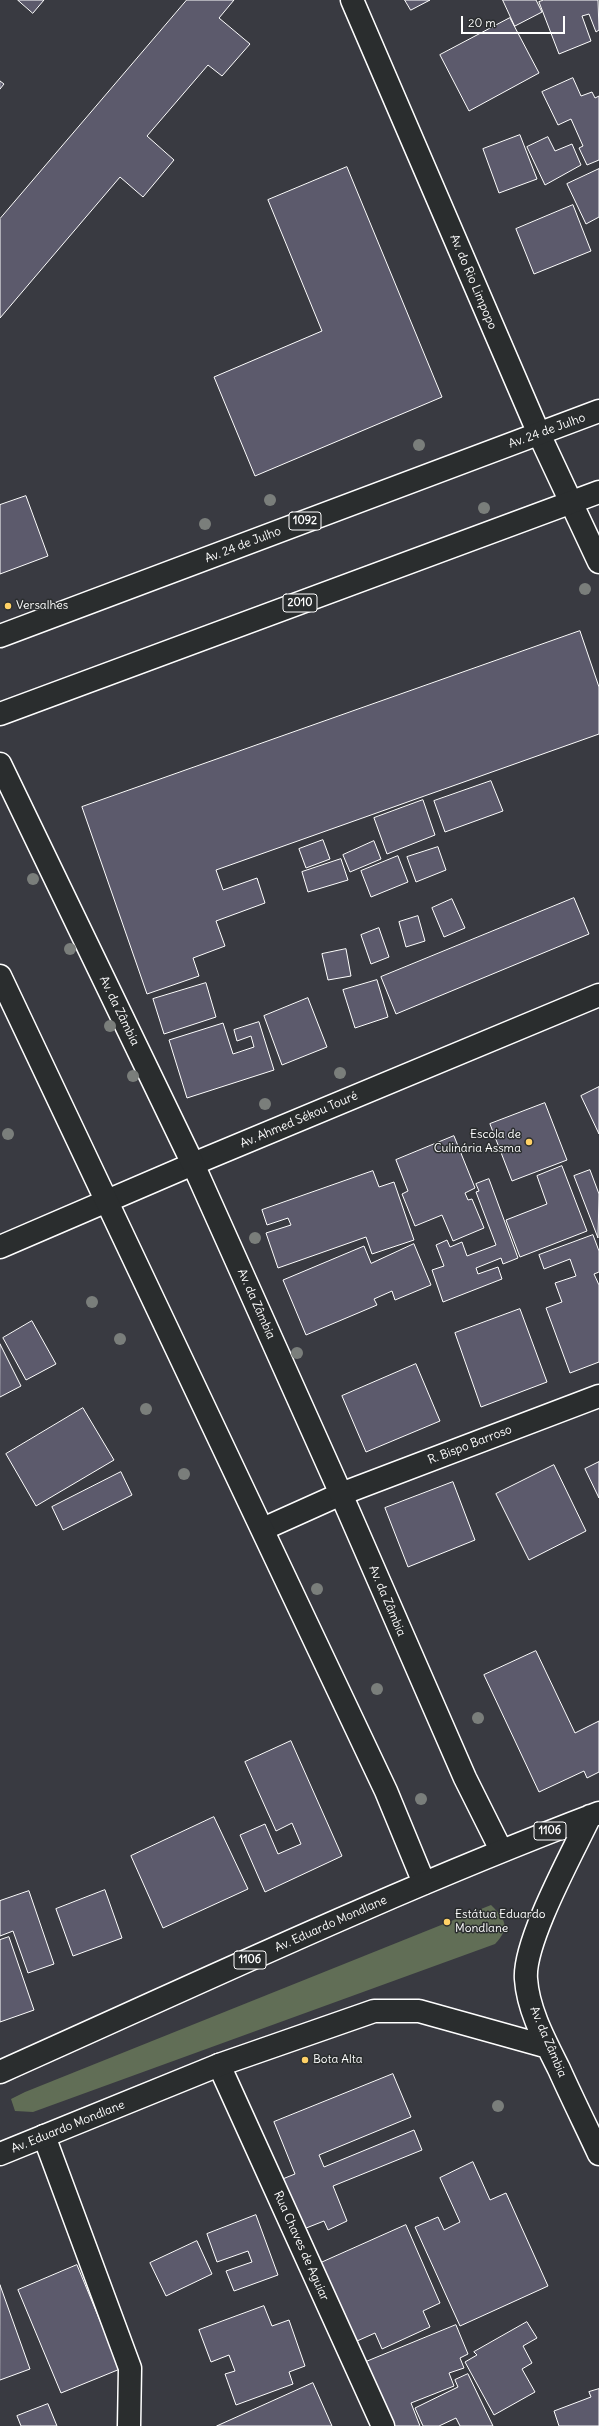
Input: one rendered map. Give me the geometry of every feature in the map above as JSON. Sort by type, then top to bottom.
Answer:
[{"type":"street","name":"Av. do Rio Limpopo","points":[[352,0],[539,434],[599,562]]},
{"type":"street","name":"Av. 24 de Julho","points":[[6,634],[599,412]]},
{"type":"street","name":"2010","points":[[0,714],[599,492]]},
{"type":"street","name":"Av. da Zâmbia","points":[[0,764],[193,1164],[341,1494],[465,1778],[501,1850]]},
{"type":"street","points":[[0,976],[108,1200],[386,1791],[424,1883]]},
{"type":"street","name":"Av. Ahmed Sékou Touré","points":[[0,1247],[193,1164],[599,995]]},
{"type":"street","name":"R. Bispo Barroso","points":[[263,1529],[341,1494],[599,1396]]},
{"type":"street","name":"Av. da Zâmbia","points":[[595,1815],[545,1910],[530,1953],[526,1978],[531,2004],[548,2047],[599,2154]]},
{"type":"street","name":"Av. Eduardo Mondlane","points":[[0,2072],[424,1883],[501,1850],[595,1815]]},
{"type":"street","name":"Av. Eduardo Mondlane","points":[[0,2154],[219,2065],[374,2010],[419,2011],[548,2047]]},
{"type":"street","name":"Rua Chaves de Aguiar","points":[[219,2065],[383,2426]]},
{"type":"street","points":[[44,2136],[130,2368],[129,2426]]},
{"type":"green space","points":[[491,1905],[503,1919],[504,1923],[503,1933],[495,1944],[33,2112],[15,2111],[11,2099],[25,2092]]},
{"type":"building","points":[[18,0],[44,0],[33,13]]},
{"type":"building","points":[[187,0],[234,0],[219,18],[250,44],[222,76],[208,65],[147,136],[174,160],[143,197],[120,177],[0,318],[0,219]]},
{"type":"building","points":[[405,0],[430,0],[411,10]]},
{"type":"building","points":[[503,0],[536,0],[542,12],[515,26]]},
{"type":"building","points":[[544,0],[598,0],[599,30],[596,32],[589,14],[582,16],[591,41],[559,54],[539,2]]},
{"type":"building","points":[[510,18],[539,73],[469,111],[440,55]]},
{"type":"building","points":[[573,78],[581,96],[592,92],[595,98],[599,96],[599,160],[587,165],[579,148],[583,146],[571,119],[558,125],[542,92]]},
{"type":"building","points":[[0,81],[4,84],[0,89]]},
{"type":"building","points":[[520,135],[537,179],[499,193],[483,149]]},
{"type":"building","points":[[548,137],[555,151],[572,144],[581,165],[545,185],[527,147]]},
{"type":"building","points":[[347,167],[442,397],[255,476],[214,377],[322,331],[268,200]]},
{"type":"building","points":[[599,169],[599,217],[586,224],[567,184]]},
{"type":"building","points":[[573,205],[591,251],[534,274],[516,229]]},
{"type":"building","points":[[26,496],[48,556],[0,574],[0,505]]},
{"type":"building","points":[[580,631],[599,687],[599,734],[216,870],[223,890],[257,878],[265,903],[216,921],[225,946],[193,958],[199,976],[147,994],[82,807]]},
{"type":"building","points":[[491,781],[503,811],[445,832],[434,801]]},
{"type":"building","points":[[423,800],[435,835],[387,854],[374,818]]},
{"type":"building","points":[[323,840],[330,859],[306,868],[299,849]]},
{"type":"building","points":[[374,841],[381,859],[350,872],[343,855]]},
{"type":"building","points":[[438,847],[446,870],[416,882],[407,857]]},
{"type":"building","points":[[398,856],[408,882],[371,897],[361,871]]},
{"type":"building","points":[[341,859],[348,880],[308,892],[302,872]]},
{"type":"building","points":[[574,898],[589,934],[396,1014],[381,977]]},
{"type":"building","points":[[452,899],[465,928],[444,937],[432,908]]},
{"type":"building","points":[[418,916],[425,941],[406,947],[399,922]]},
{"type":"building","points":[[379,928],[389,957],[371,964],[361,935]]},
{"type":"building","points":[[346,949],[351,976],[328,980],[322,954]]},
{"type":"building","points":[[377,980],[388,1017],[355,1028],[343,990]]},
{"type":"building","points":[[206,983],[216,1017],[164,1034],[153,999]]},
{"type":"building","points":[[308,998],[327,1047],[282,1065],[264,1016]]},
{"type":"building","points":[[259,1022],[274,1070],[187,1098],[169,1040],[223,1023],[233,1054],[254,1047],[251,1036],[237,1041],[234,1030]]},
{"type":"building","points":[[599,1087],[599,1134],[581,1096]]},
{"type":"building","name":"Escola de Culinária Assma","points":[[545,1103],[567,1160],[512,1181],[490,1124]]},
{"type":"building","points":[[454,1136],[475,1188],[465,1193],[468,1200],[472,1199],[484,1228],[453,1241],[442,1215],[415,1226],[402,1194],[408,1191],[396,1160]]},
{"type":"building","points":[[562,1166],[587,1231],[520,1257],[506,1220],[547,1204],[537,1176]]},
{"type":"building","points":[[590,1170],[599,1194],[598,1238],[574,1176]]},
{"type":"building","points":[[373,1171],[379,1187],[394,1182],[414,1240],[372,1254],[366,1237],[278,1268],[266,1233],[291,1225],[288,1218],[267,1225],[262,1210]]},
{"type":"building","points":[[489,1179],[518,1258],[503,1264],[501,1258],[476,1268],[478,1274],[498,1267],[502,1279],[443,1302],[432,1270],[444,1266],[436,1245],[447,1240],[450,1247],[462,1242],[467,1256],[496,1245],[476,1192],[479,1191],[476,1184]]},
{"type":"building","points":[[593,1235],[599,1251],[599,1272],[594,1274],[599,1285],[599,1362],[570,1373],[546,1308],[562,1302],[555,1283],[576,1276],[570,1259],[544,1269],[539,1255]]},
{"type":"building","points":[[414,1244],[431,1285],[395,1300],[392,1291],[374,1299],[377,1305],[306,1335],[283,1280],[364,1246],[371,1263]]},
{"type":"building","points":[[520,1309],[547,1382],[481,1407],[455,1333]]},
{"type":"building","points":[[32,1321],[56,1364],[26,1380],[3,1338]]},
{"type":"building","points":[[0,1344],[21,1386],[0,1397]]},
{"type":"building","points":[[416,1364],[440,1421],[366,1452],[342,1396]]},
{"type":"building","points":[[83,1408],[114,1460],[36,1506],[6,1454]]},
{"type":"building","points":[[599,1462],[599,1498],[585,1469]]},
{"type":"building","points":[[554,1465],[586,1531],[529,1560],[496,1494]]},
{"type":"building","points":[[121,1472],[132,1495],[63,1530],[52,1507]]},
{"type":"building","points":[[453,1482],[475,1540],[408,1567],[385,1508]]},
{"type":"building","points":[[536,1651],[575,1733],[599,1721],[599,1772],[587,1778],[584,1771],[539,1792],[484,1675]]},
{"type":"building","points":[[291,1741],[342,1856],[265,1892],[240,1835],[265,1824],[278,1854],[301,1844],[292,1823],[276,1831],[245,1762]]},
{"type":"building","points":[[214,1817],[248,1889],[163,1928],[131,1856]]},
{"type":"building","points":[[105,1890],[122,1938],[73,1956],[56,1909]]},
{"type":"building","points":[[29,1891],[54,1964],[28,1973],[13,1931],[0,1936],[0,1901]]},
{"type":"building","points":[[9,1937],[34,2010],[0,2022],[0,1940]]},
{"type":"building","points":[[393,2074],[411,2117],[319,2155],[324,2167],[414,2130],[422,2150],[333,2186],[347,2221],[328,2230],[324,2221],[296,2232],[275,2182],[295,2174],[274,2122]]},
{"type":"building","points":[[473,2162],[490,2200],[506,2193],[548,2286],[460,2326],[415,2227],[438,2217],[444,2230],[460,2222],[440,2178]]},
{"type":"building","points":[[256,2215],[278,2275],[234,2291],[226,2271],[252,2262],[248,2251],[217,2262],[207,2234]]},
{"type":"building","points":[[406,2225],[440,2303],[423,2311],[430,2327],[382,2349],[375,2333],[348,2345],[314,2266]]},
{"type":"building","points":[[197,2241],[212,2274],[166,2296],[150,2263]]},
{"type":"building","points":[[77,2265],[120,2369],[61,2393],[18,2290]]},
{"type":"building","points":[[0,2285],[30,2369],[0,2380]]},
{"type":"building","points":[[264,2306],[272,2326],[289,2320],[305,2366],[289,2372],[293,2384],[236,2405],[225,2374],[235,2371],[229,2355],[211,2362],[199,2330]]},
{"type":"building","points":[[527,2322],[537,2338],[523,2346],[532,2363],[522,2369],[535,2392],[494,2415],[465,2362],[477,2355],[474,2352]]},
{"type":"building","points":[[456,2325],[468,2354],[460,2358],[464,2368],[449,2373],[454,2386],[411,2403],[420,2426],[386,2426],[361,2364]]},
{"type":"building","points":[[468,2374],[493,2426],[460,2426],[456,2418],[439,2426],[423,2426],[415,2408],[458,2387],[455,2380]]},
{"type":"building","points":[[313,2383],[332,2426],[217,2426]]},
{"type":"building","points":[[599,2389],[599,2426],[559,2426],[554,2411],[591,2397],[589,2392]]},
{"type":"building","points":[[48,2404],[57,2426],[21,2426],[17,2416]]},
{"type":"place","name":"Versalhes","points":[[8,606]]},
{"type":"place","name":"Escola de Culinária Assma","points":[[529,1142]]},
{"type":"place","name":"Estátua Eduardo Mondlane","points":[[447,1922]]},
{"type":"place","name":"Bota Alta","points":[[305,2060]]}]
